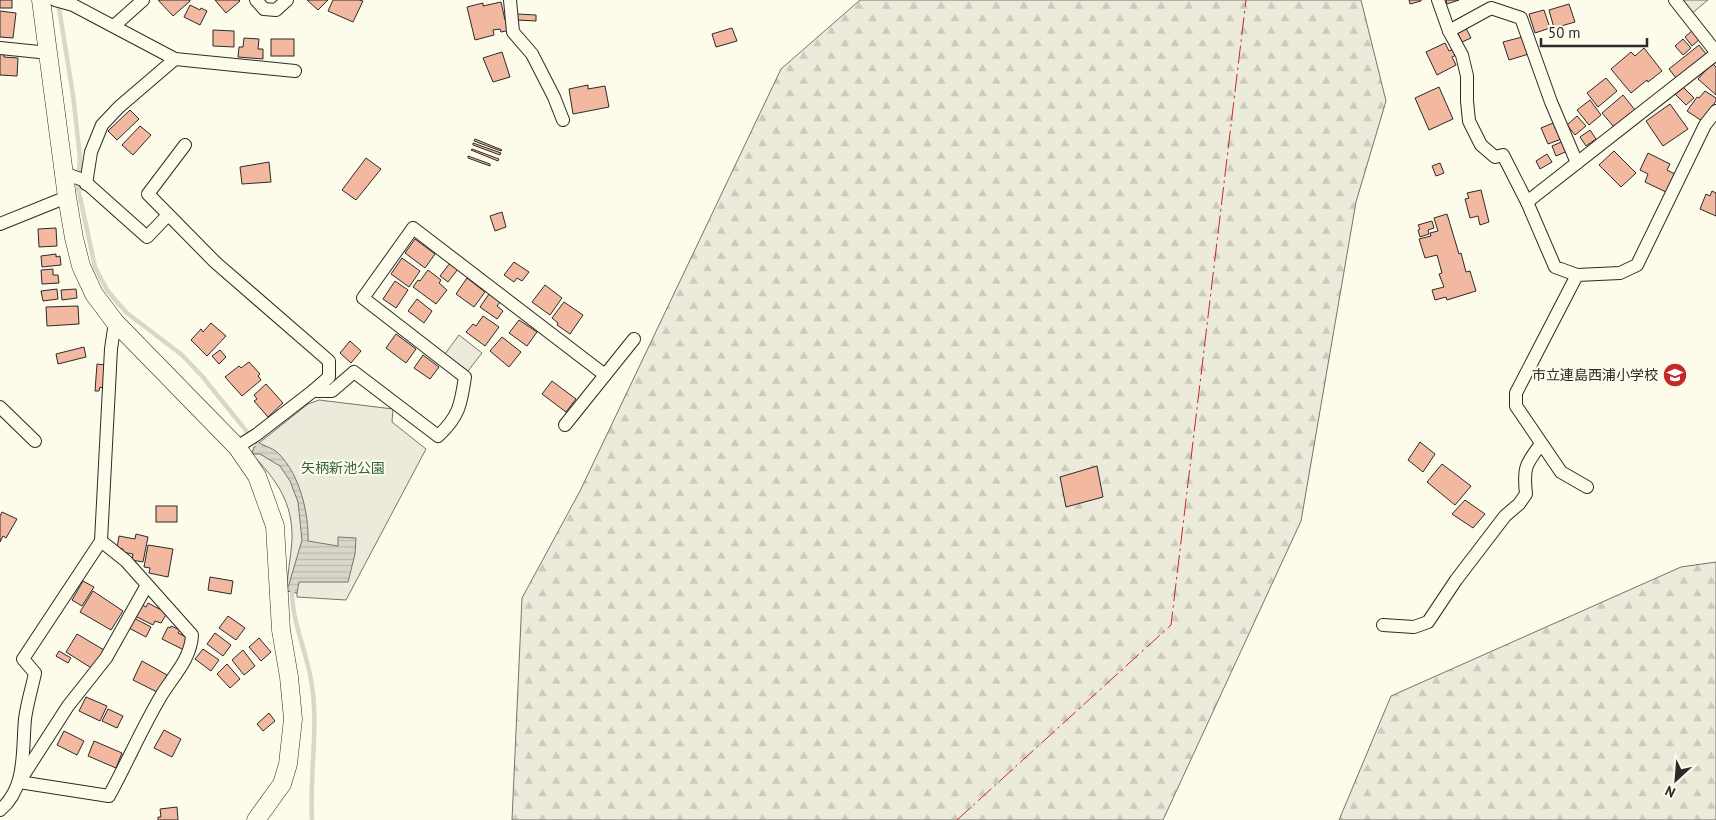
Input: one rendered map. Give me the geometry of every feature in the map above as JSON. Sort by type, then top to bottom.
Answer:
[{"type":"street","points":[[41,0],[49,52],[77,178],[147,237],[168,215]]},
{"type":"street","points":[[114,26],[143,0]]},
{"type":"street","points":[[256,0],[264,9],[276,10],[287,0]]},
{"type":"street","points":[[510,0],[513,32],[532,54],[554,97],[563,120]]},
{"type":"street","points":[[1438,0],[1449,31],[1462,54],[1467,76],[1469,121],[1481,146],[1495,157],[1503,155],[1527,202],[1555,268],[1577,276],[1620,273],[1637,265],[1705,125],[1716,111]]},
{"type":"street","points":[[1527,202],[1716,53],[1675,0]]},
{"type":"street","points":[[66,2],[175,59],[295,71]]},
{"type":"street","points":[[1449,31],[1490,4],[1521,18],[1551,102],[1577,163]]},
{"type":"street","points":[[0,48],[49,52]]},
{"type":"street","points":[[175,59],[119,107],[102,125],[91,152],[67,197],[81,266],[94,294],[115,322],[241,444],[257,476],[275,526],[281,630],[294,719],[288,764],[282,784],[256,820]]},
{"type":"street","points":[[185,145],[148,194],[215,262],[329,361],[329,376],[313,391],[256,435],[241,444]]},
{"type":"street","points":[[0,224],[67,197]]},
{"type":"street","points":[[313,391],[332,391],[354,372],[438,436],[450,424],[461,402],[465,377],[362,298],[413,228],[604,374]]},
{"type":"street","points":[[1577,276],[1516,393],[1516,406],[1561,472],[1587,488]]},
{"type":"street","points":[[19,782],[25,744],[25,719],[35,672],[23,659],[101,541],[111,349],[115,322]]},
{"type":"street","points":[[565,425],[604,374],[634,340]]},
{"type":"street","points":[[0,406],[35,441]]},
{"type":"street","points":[[1383,625],[1414,627],[1428,622],[1456,580],[1505,516],[1519,504],[1526,494],[1524,476],[1527,463],[1541,444]]},
{"type":"street","points":[[19,782],[110,796],[162,696],[186,659],[192,643],[192,635],[126,560],[101,541]]},
{"type":"street","points":[[0,810],[9,803],[19,782],[68,706],[106,658],[147,585]]},
{"type":"green space","points":[[860,0],[1361,0],[1386,101],[1356,202],[1301,521],[1163,820],[512,820],[522,598],[580,491],[781,69]]},
{"type":"green space","points":[[1681,0],[1708,0],[1691,14]]},
{"type":"green space","points":[[459,335],[482,353],[468,371],[445,354]]},
{"type":"green space","name":"矢柄新池公園","points":[[319,400],[393,409],[392,422],[426,449],[346,600],[297,597],[297,593],[287,591],[292,540],[290,514],[276,483],[252,454],[254,447],[308,404]]},
{"type":"green space","points":[[1716,562],[1716,820],[1339,820],[1391,696],[1681,567]]},
{"type":"shaded area","points":[[259,443],[277,452],[293,473],[305,507],[308,541],[338,546],[338,537],[356,538],[355,554],[348,582],[299,582],[297,593],[287,591],[302,540],[298,502],[290,481],[280,466],[260,454],[252,454],[254,447]]},
{"type":"building","points":[[0,0],[12,0],[12,8],[0,8]]},
{"type":"building","points":[[158,0],[190,0],[190,1],[173,16]]},
{"type":"building","points":[[215,0],[239,0],[240,1],[226,13]]},
{"type":"building","points":[[307,0],[328,0],[318,10]]},
{"type":"building","points":[[333,0],[363,1],[353,22],[328,11]]},
{"type":"building","points":[[1409,0],[1421,0],[1421,1],[1410,4]]},
{"type":"building","points":[[1446,0],[1459,0],[1447,4]]},
{"type":"building","points":[[501,2],[505,20],[508,19],[511,30],[501,32],[500,29],[493,30],[494,35],[475,40],[467,7],[483,3],[483,6]]},
{"type":"building","points":[[1569,4],[1575,22],[1554,28],[1549,10]]},
{"type":"building","points":[[190,5],[207,11],[200,25],[184,17]]},
{"type":"building","points":[[1544,10],[1550,28],[1535,33],[1529,14]]},
{"type":"building","points":[[0,11],[16,13],[13,38],[0,37]]},
{"type":"building","points":[[517,14],[536,15],[536,21],[517,20]]},
{"type":"building","points":[[1465,26],[1471,38],[1462,42],[1456,30]]},
{"type":"building","points":[[732,28],[737,41],[716,47],[712,34]]},
{"type":"building","points":[[1694,29],[1701,38],[1692,46],[1685,37]]},
{"type":"building","points":[[213,30],[234,31],[234,47],[213,46]]},
{"type":"building","points":[[1526,36],[1532,53],[1509,60],[1503,42]]},
{"type":"building","points":[[244,38],[259,39],[258,49],[263,49],[263,59],[238,57],[239,47],[243,47]]},
{"type":"building","points":[[271,39],[294,39],[294,56],[271,56]]},
{"type":"building","points":[[1683,39],[1691,48],[1683,55],[1675,46]]},
{"type":"building","points":[[1445,43],[1449,51],[1454,49],[1456,55],[1452,57],[1456,65],[1437,75],[1426,52]]},
{"type":"building","points":[[1699,45],[1706,54],[1676,78],[1669,69]]},
{"type":"building","points":[[1644,48],[1662,71],[1631,93],[1611,69],[1631,52],[1635,56]]},
{"type":"building","points":[[502,52],[510,77],[493,82],[483,58]]},
{"type":"building","points":[[0,54],[4,55],[4,57],[18,58],[17,76],[0,75]]},
{"type":"building","points":[[1712,63],[1716,67],[1716,95],[1698,79]]},
{"type":"building","points":[[1606,78],[1617,91],[1598,107],[1587,93]]},
{"type":"building","points":[[588,85],[588,89],[605,86],[609,107],[573,114],[569,89]]},
{"type":"building","points":[[1439,87],[1453,119],[1429,130],[1415,98]]},
{"type":"building","points":[[1683,87],[1694,98],[1686,105],[1675,94]]},
{"type":"building","points":[[1705,91],[1716,98],[1716,101],[1702,121],[1687,111],[1697,97],[1699,98]]},
{"type":"building","points":[[1623,95],[1635,110],[1614,127],[1602,113]]},
{"type":"building","points":[[1590,100],[1601,115],[1589,125],[1577,110]]},
{"type":"building","points":[[1670,104],[1688,129],[1663,146],[1646,121]]},
{"type":"building","points":[[130,110],[139,119],[117,140],[108,131]]},
{"type":"building","points":[[1577,116],[1586,126],[1575,135],[1567,125]]},
{"type":"building","points":[[1553,123],[1557,132],[1560,130],[1564,138],[1548,144],[1541,128]]},
{"type":"building","points":[[140,126],[151,135],[133,155],[122,145]]},
{"type":"building","points":[[1590,130],[1596,139],[1586,146],[1580,137]]},
{"type":"building","points":[[475,139],[502,150],[474,141]]},
{"type":"building","points":[[1566,140],[1570,150],[1556,156],[1552,146]]},
{"type":"building","points":[[473,143],[501,153],[500,155],[473,145]]},
{"type":"building","points":[[472,149],[499,159],[498,161]]},
{"type":"building","points":[[1614,151],[1636,173],[1621,187],[1599,165]]},
{"type":"building","points":[[1648,153],[1670,164],[1667,170],[1675,174],[1666,192],[1645,182],[1648,174],[1640,170]]},
{"type":"building","points":[[1547,154],[1552,162],[1540,169],[1536,161]]},
{"type":"building","points":[[468,156],[490,164],[490,166],[468,158]]},
{"type":"building","points":[[366,158],[381,169],[356,200],[342,190]]},
{"type":"building","points":[[269,162],[271,182],[242,184],[240,167]]},
{"type":"building","points":[[1440,163],[1444,173],[1436,176],[1432,166]]},
{"type":"building","points":[[1481,190],[1489,222],[1480,225],[1478,216],[1470,218],[1465,199],[1469,198],[1467,193]]},
{"type":"building","points":[[1712,191],[1716,193],[1716,216],[1700,209],[1706,194],[1710,196]]},
{"type":"building","points":[[502,212],[506,227],[495,231],[490,216]]},
{"type":"building","points":[[1447,214],[1459,254],[1461,253],[1466,272],[1470,271],[1476,291],[1447,300],[1446,297],[1435,300],[1432,290],[1444,287],[1439,274],[1442,273],[1437,255],[1425,258],[1419,239],[1431,236],[1430,233],[1438,231],[1434,218]]},
{"type":"building","points":[[1432,221],[1434,228],[1428,230],[1429,234],[1420,237],[1418,225]]},
{"type":"building","points":[[56,228],[57,246],[39,247],[38,229]]},
{"type":"building","points":[[415,239],[435,254],[425,268],[405,253]]},
{"type":"building","points":[[56,254],[56,257],[60,256],[61,265],[42,267],[41,256]]},
{"type":"building","points":[[402,258],[420,271],[409,287],[391,274]]},
{"type":"building","points":[[514,262],[529,272],[522,281],[517,278],[514,282],[504,275]]},
{"type":"building","points":[[450,263],[458,269],[448,282],[440,276]]},
{"type":"building","points":[[53,269],[53,275],[58,275],[59,283],[42,284],[41,270]]},
{"type":"building","points":[[428,270],[441,280],[439,283],[447,290],[436,304],[413,287]]},
{"type":"building","points":[[467,278],[485,292],[474,307],[456,294]]},
{"type":"building","points":[[395,281],[408,290],[396,308],[383,299]]},
{"type":"building","points":[[545,285],[562,298],[550,315],[532,302]]},
{"type":"building","points":[[57,289],[58,299],[43,301],[41,291]]},
{"type":"building","points":[[76,289],[77,298],[62,300],[61,290]]},
{"type":"building","points":[[489,294],[500,302],[497,306],[503,311],[497,319],[480,307]]},
{"type":"building","points":[[417,299],[432,311],[424,323],[408,311]]},
{"type":"building","points":[[564,302],[583,315],[570,334],[557,325],[558,323],[552,318]]},
{"type":"building","points":[[78,306],[79,324],[47,326],[46,307]]},
{"type":"building","points":[[483,316],[499,327],[485,346],[466,332],[473,324],[476,326]]},
{"type":"building","points":[[519,320],[537,332],[527,346],[509,333]]},
{"type":"building","points":[[211,323],[226,336],[207,356],[191,340],[201,329],[203,332]]},
{"type":"building","points":[[396,334],[416,349],[406,363],[386,348]]},
{"type":"building","points":[[502,337],[521,352],[509,367],[490,351]]},
{"type":"building","points":[[350,341],[361,351],[351,363],[340,353]]},
{"type":"building","points":[[84,347],[86,357],[58,364],[56,354]]},
{"type":"building","points":[[220,350],[226,357],[219,364],[212,356]]},
{"type":"building","points":[[423,355],[439,367],[430,379],[414,368]]},
{"type":"building","points":[[249,362],[260,374],[258,376],[261,380],[242,396],[225,377],[239,366],[241,368]]},
{"type":"building","points":[[97,364],[105,365],[103,388],[100,387],[99,391],[95,391]]},
{"type":"building","points":[[552,381],[576,399],[566,412],[542,394]]},
{"type":"building","points":[[266,384],[283,403],[268,417],[254,401],[257,399],[254,395]]},
{"type":"building","points":[[1420,442],[1435,454],[1423,472],[1408,460]]},
{"type":"building","points":[[1442,464],[1471,486],[1455,505],[1427,482]]},
{"type":"building","points":[[1097,466],[1103,497],[1066,507],[1060,477]]},
{"type":"building","points":[[1465,500],[1485,514],[1473,528],[1452,514]]},
{"type":"building","points":[[156,506],[177,506],[177,522],[156,522]]},
{"type":"building","points":[[2,512],[17,519],[6,538],[3,536],[0,542],[0,516]]},
{"type":"building","points":[[136,534],[148,537],[143,562],[132,560],[133,554],[122,552],[123,549],[117,548],[119,536],[135,539]]},
{"type":"building","points":[[148,545],[173,549],[168,577],[149,573],[150,568],[144,567]]},
{"type":"building","points":[[210,577],[233,581],[231,594],[208,590]]},
{"type":"building","points":[[83,581],[94,587],[82,606],[72,600]]},
{"type":"building","points":[[93,591],[123,611],[111,630],[80,612]]},
{"type":"building","points":[[139,603],[146,607],[148,603],[167,613],[161,623],[155,621],[153,625],[133,615]]},
{"type":"building","points":[[228,616],[245,628],[236,640],[219,628]]},
{"type":"building","points":[[132,617],[151,627],[146,637],[127,627]]},
{"type":"building","points":[[171,626],[180,630],[178,633],[190,639],[184,650],[162,639],[168,627],[170,628]]},
{"type":"building","points":[[215,633],[231,645],[223,656],[207,644]]},
{"type":"building","points":[[77,634],[104,650],[93,669],[66,652]]},
{"type":"building","points":[[259,638],[271,652],[261,661],[249,647]]},
{"type":"building","points":[[203,649],[219,660],[211,671],[195,659]]},
{"type":"building","points":[[243,650],[255,666],[244,675],[232,660]]},
{"type":"building","points":[[59,651],[71,658],[68,663],[56,656]]},
{"type":"building","points":[[142,661],[167,675],[159,693],[133,680]]},
{"type":"building","points":[[227,664],[240,679],[230,688],[217,674]]},
{"type":"building","points":[[86,697],[107,706],[100,721],[79,711]]},
{"type":"building","points":[[108,709],[123,716],[117,728],[102,721]]},
{"type":"building","points":[[269,713],[275,721],[263,731],[257,724]]},
{"type":"building","points":[[164,730],[181,739],[172,757],[154,748]]},
{"type":"building","points":[[64,731],[84,741],[77,755],[57,745]]},
{"type":"building","points":[[94,741],[122,753],[116,768],[88,756]]},
{"type":"building","points":[[177,807],[178,820],[158,820],[158,817],[161,817],[160,809]]},
{"type":"waterway","points":[[58,2],[73,95],[80,157],[78,188],[95,267],[107,290],[127,313],[182,355],[202,376],[260,448]]},
{"type":"waterway","points":[[293,587],[294,614],[307,662],[314,701],[312,820]]},
{"type":"power","points":[[957,820],[1171,625],[1246,0]]},
{"type":"place","name":"市立連島西浦小学校","points":[[1675,375]]}]
